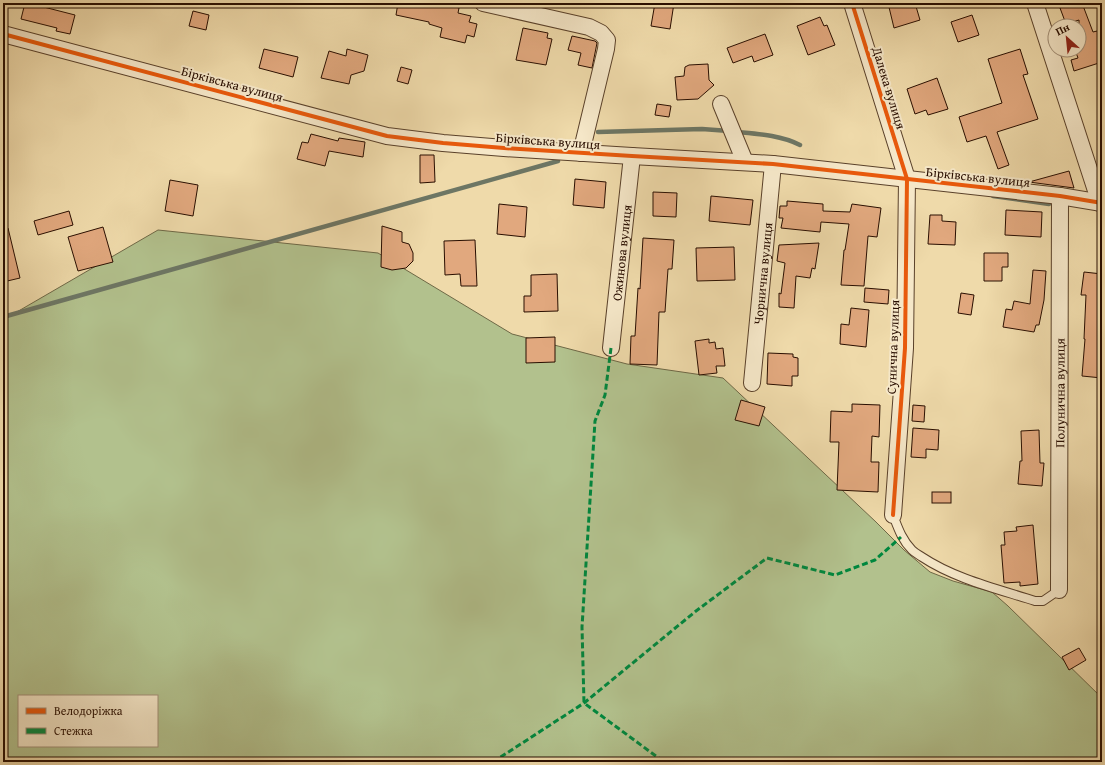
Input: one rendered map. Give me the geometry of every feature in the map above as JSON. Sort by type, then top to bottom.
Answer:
[{"type":"street","points":[[483,3],[590,27],[600,33],[607,40],[581,153]]},
{"type":"street","name":"Далека вулиця","points":[[852,3],[907,179]]},
{"type":"street","points":[[1035,3],[1101,203]]},
{"type":"street","name":"Бірківська вулиця","points":[[3,34],[387,136],[443,143],[581,153],[773,164],[1060,196],[1101,203]]},
{"type":"street","points":[[721,104],[744,162]]},
{"type":"street","name":"Ожинова вулиця","points":[[611,348],[632,156]]},
{"type":"street","name":"Чорнична вулиця","points":[[752,383],[773,164]]},
{"type":"street","name":"Сунична вулиця","points":[[893,515],[905,348],[907,179]]},
{"type":"street","name":"Полунична вулиця","points":[[1059,590],[1060,196]]},
{"type":"lane","points":[[893,515],[901,536],[913,551],[932,564],[951,573],[980,584],[1035,601],[1043,601],[1059,590]]},
{"type":"green space","points":[[158,230],[378,253],[512,334],[627,364],[723,378],[904,550],[930,572],[953,581],[992,592],[1102,698],[1102,762],[3,762],[3,320]]},
{"type":"building","points":[[25,3],[75,15],[70,34],[56,31],[57,28],[21,19]]},
{"type":"building","points":[[398,3],[441,3],[459,8],[458,13],[471,16],[469,22],[477,24],[474,37],[467,35],[465,43],[440,37],[442,28],[429,24],[429,22],[396,15]]},
{"type":"building","points":[[655,3],[674,3],[670,29],[651,26]]},
{"type":"building","points":[[888,3],[915,3],[920,20],[894,28]]},
{"type":"building","points":[[1065,3],[1082,3],[1093,32],[1097,31],[1102,45],[1102,62],[1074,71],[1071,60],[1087,58],[1087,18],[1064,18],[1060,8],[1066,6]]},
{"type":"building","points":[[193,11],[209,15],[206,30],[189,26]]},
{"type":"building","points":[[972,15],[979,35],[958,42],[951,22]]},
{"type":"building","points":[[820,17],[824,26],[827,25],[835,45],[808,55],[797,26]]},
{"type":"building","points":[[523,28],[548,33],[547,38],[552,39],[546,65],[516,60]]},
{"type":"building","points":[[765,34],[773,55],[754,62],[752,56],[733,63],[727,48]]},
{"type":"building","points":[[572,36],[595,41],[597,43],[592,68],[578,65],[581,53],[568,50]]},
{"type":"building","points":[[264,49],[298,57],[293,77],[259,68]]},
{"type":"building","points":[[347,49],[368,55],[364,71],[351,75],[349,84],[321,78],[329,51],[346,56]]},
{"type":"building","points":[[1020,49],[1028,74],[1023,75],[1038,119],[997,132],[1009,165],[998,169],[986,136],[967,142],[959,117],[1002,103],[988,59]]},
{"type":"building","points":[[708,64],[709,80],[714,85],[698,99],[677,100],[675,77],[684,76],[685,67],[689,65]]},
{"type":"building","points":[[401,67],[412,70],[408,84],[397,81]]},
{"type":"building","points":[[937,78],[948,109],[928,115],[926,110],[915,114],[907,89]]},
{"type":"building","points":[[657,104],[671,106],[669,117],[655,115]]},
{"type":"building","points":[[311,134],[338,141],[339,138],[365,142],[363,157],[329,151],[325,166],[297,159],[302,142],[308,143]]},
{"type":"building","points":[[420,155],[434,155],[435,182],[420,183]]},
{"type":"building","points":[[1069,171],[1074,188],[1029,182]]},
{"type":"building","points":[[575,179],[606,182],[604,208],[573,205]]},
{"type":"building","points":[[170,180],[198,185],[193,216],[165,211]]},
{"type":"building","points":[[653,192],[677,193],[676,217],[653,216]]},
{"type":"building","points":[[711,196],[753,200],[750,225],[709,221]]},
{"type":"building","points":[[787,201],[823,204],[823,211],[850,212],[852,204],[881,208],[877,237],[868,236],[864,286],[841,285],[844,250],[849,224],[821,222],[820,232],[781,228],[783,218],[779,218],[780,206],[787,206]]},
{"type":"building","points":[[499,204],[527,207],[525,237],[497,234]]},
{"type":"building","points":[[1006,210],[1042,212],[1041,237],[1005,235]]},
{"type":"building","points":[[69,211],[73,225],[38,235],[34,221]]},
{"type":"building","points":[[930,215],[942,215],[942,221],[956,222],[955,245],[928,244]]},
{"type":"building","points":[[382,226],[402,232],[402,242],[409,244],[413,253],[413,261],[406,268],[392,270],[381,267]]},
{"type":"building","points":[[103,227],[113,262],[78,271],[68,237]]},
{"type":"building","points":[[3,228],[8,228],[20,278],[3,282]]},
{"type":"building","points":[[643,238],[674,240],[672,269],[668,269],[665,312],[659,312],[657,365],[630,364],[631,336],[635,336],[638,288],[640,289]]},
{"type":"building","points":[[475,240],[477,286],[461,286],[460,274],[445,275],[444,241]]},
{"type":"building","points":[[819,243],[815,269],[812,268],[810,278],[796,276],[794,308],[779,307],[779,293],[781,294],[785,263],[777,261],[779,245]]},
{"type":"building","points":[[734,247],[735,280],[697,281],[696,248]]},
{"type":"building","points":[[984,253],[1008,253],[1008,267],[1002,267],[1002,281],[984,281]]},
{"type":"building","points":[[1033,270],[1046,271],[1044,300],[1039,325],[1036,325],[1034,332],[1003,327],[1006,309],[1012,310],[1014,301],[1030,304]]},
{"type":"building","points":[[1084,272],[1102,274],[1102,378],[1082,376],[1086,295],[1081,295]]},
{"type":"building","points":[[557,274],[558,311],[524,312],[524,296],[531,296],[531,275]]},
{"type":"building","points":[[865,288],[889,290],[888,304],[864,302]]},
{"type":"building","points":[[961,293],[974,295],[971,315],[958,313]]},
{"type":"building","points":[[851,308],[869,310],[866,347],[840,344],[841,324],[849,325]]},
{"type":"building","points":[[555,337],[555,362],[526,363],[526,338]]},
{"type":"building","points":[[709,339],[709,343],[715,342],[716,349],[723,348],[725,366],[716,366],[717,373],[699,375],[695,341]]},
{"type":"building","points":[[768,353],[793,354],[793,357],[798,358],[798,376],[792,376],[792,386],[767,384]]},
{"type":"building","points":[[741,400],[765,407],[759,426],[735,420]]},
{"type":"building","points":[[852,404],[880,405],[879,437],[872,436],[871,462],[879,462],[878,492],[837,490],[839,442],[830,442],[831,411],[852,412]]},
{"type":"building","points":[[913,405],[925,406],[924,422],[912,421]]},
{"type":"building","points":[[913,428],[939,430],[938,450],[926,449],[926,458],[911,457]]},
{"type":"building","points":[[1039,430],[1040,463],[1044,463],[1042,486],[1018,484],[1020,461],[1022,461],[1021,431]]},
{"type":"building","points":[[932,492],[951,492],[951,503],[932,503]]},
{"type":"building","points":[[1033,525],[1038,584],[1020,586],[1020,582],[1004,583],[1001,545],[1005,545],[1004,532],[1017,531],[1016,527]]},
{"type":"building","points":[[1079,648],[1086,660],[1069,670],[1062,657]]},
{"type":"waterway","points":[[598,132],[702,129],[729,131]]},
{"type":"waterway","points":[[736,132],[777,137],[800,145]]},
{"type":"waterway","points":[[3,317],[558,161]]},
{"type":"waterway","points":[[993,196],[1049,204]]},
{"type":"marked path","points":[[611,348],[605,395],[595,421],[582,627],[584,703],[664,762]]},
{"type":"marked path","points":[[493,762],[584,703],[696,611],[767,558],[835,575],[875,560],[901,537]]},
{"type":"cycle path","points":[[852,3],[907,179],[905,348],[893,515]]},
{"type":"cycle path","points":[[3,34],[387,136],[443,143],[504,148],[773,164],[1060,196],[1102,203]]}]
